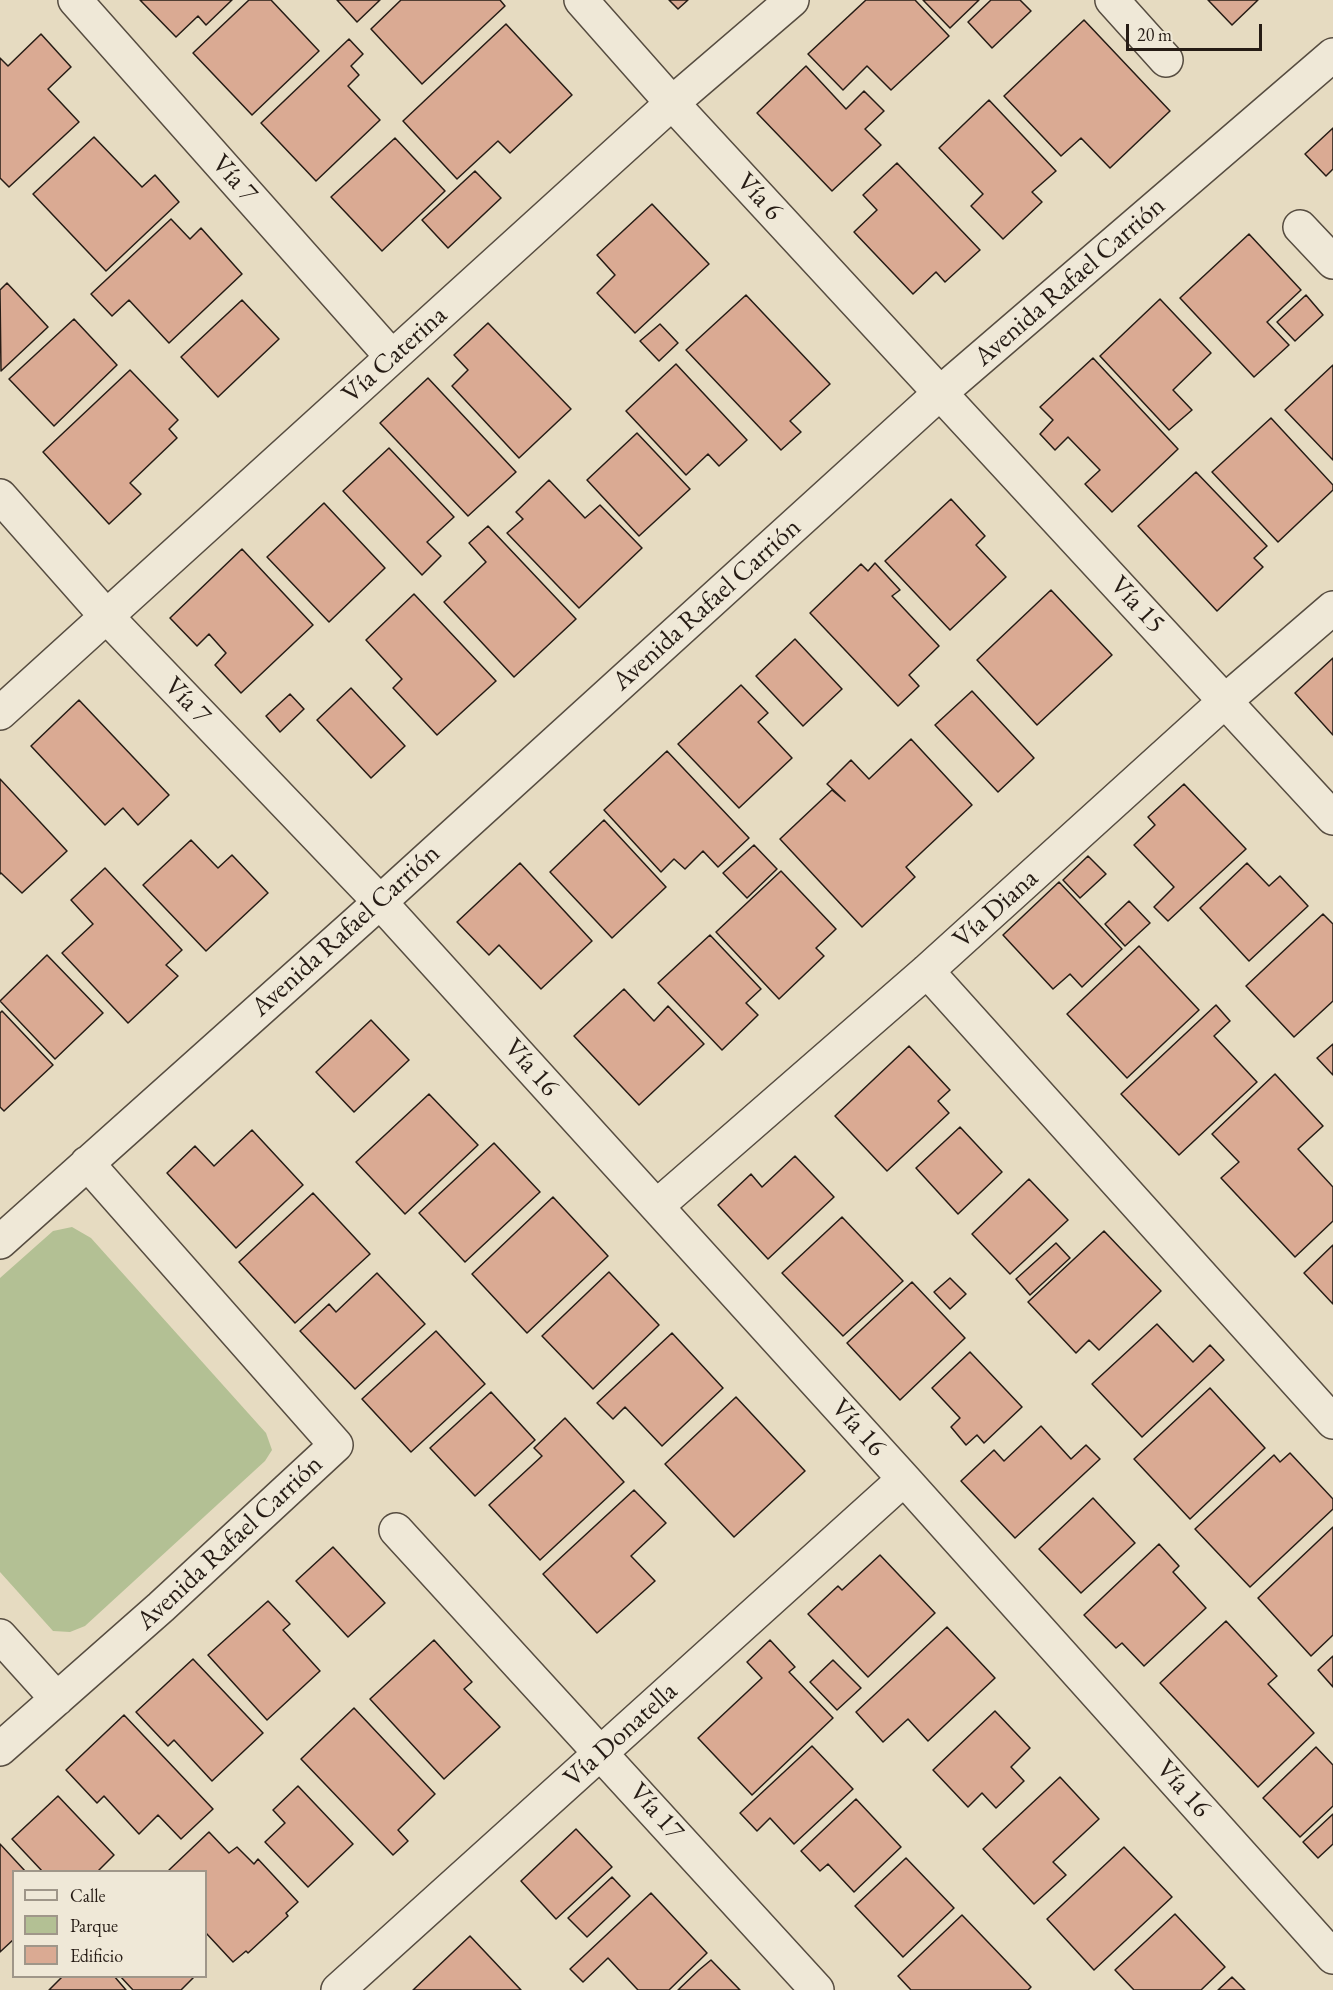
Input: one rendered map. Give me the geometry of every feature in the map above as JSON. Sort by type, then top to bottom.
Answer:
[{"type":"street","name":"Vía 7","points":[[75,0],[392,357]]},
{"type":"street","name":"Vía 6","points":[[580,0],[940,393]]},
{"type":"street","name":"Vía Caterina","points":[[0,713],[672,103],[792,0]]},
{"type":"street","points":[[1112,0],[1166,60]]},
{"type":"street","name":"Avenida Rafael Carrión","points":[[0,1242],[380,902],[940,393],[1333,55]]},
{"type":"street","points":[[1300,227],[1333,262]]},
{"type":"street","name":"Vía 15","points":[[940,393],[1333,818]]},
{"type":"street","name":"Vía 7","points":[[0,496],[107,617],[380,902]]},
{"type":"street","name":"Vía Diana","points":[[657,1206],[927,972],[1226,701],[1333,608]]},
{"type":"street","name":"Vía 16","points":[[380,902],[904,1479],[1333,1957]]},
{"type":"street","points":[[927,972],[1333,1422]]},
{"type":"street","name":"Avenida Rafael Carrión","points":[[0,1749],[161,1608],[336,1445],[87,1163]]},
{"type":"street","name":"Vía Donatella","points":[[338,1990],[904,1479]]},
{"type":"street","name":"Vía 17","points":[[396,1530],[817,1990]]},
{"type":"street","points":[[0,1636],[57,1699]]},
{"type":"green space","points":[[72,1227],[91,1238],[266,1433],[272,1450],[265,1461],[85,1626],[70,1632],[53,1631],[0,1572],[0,1278],[53,1231]]},
{"type":"building","points":[[140,0],[232,0],[206,25],[198,16],[176,37]]},
{"type":"building","points":[[249,0],[271,0],[319,51],[252,115],[193,53]]},
{"type":"building","points":[[337,0],[380,0],[357,22]]},
{"type":"building","points":[[401,0],[500,0],[505,6],[422,84],[371,29]]},
{"type":"building","points":[[669,0],[688,0],[678,9]]},
{"type":"building","points":[[866,0],[915,0],[949,36],[891,90],[867,66],[843,90],[808,54]]},
{"type":"building","points":[[923,0],[979,0],[950,28]]},
{"type":"building","points":[[991,0],[1020,0],[1031,11],[992,48],[968,22]]},
{"type":"building","points":[[1208,0],[1258,0],[1232,25]]},
{"type":"building","points":[[1084,20],[1170,111],[1110,168],[1081,138],[1061,156],[1004,96]]},
{"type":"building","points":[[506,24],[572,95],[510,153],[498,141],[457,179],[403,121]]},
{"type":"building","points":[[41,34],[71,67],[48,89],[79,122],[9,187],[0,178],[0,58],[8,66]]},
{"type":"building","points":[[349,39],[363,54],[351,66],[359,75],[348,86],[380,120],[316,181],[261,123]]},
{"type":"building","points":[[806,66],[846,109],[864,91],[884,111],[865,129],[881,145],[832,191],[757,113]]},
{"type":"building","points":[[989,100],[1056,171],[1032,192],[1042,202],[1003,239],[971,206],[983,194],[939,148]]},
{"type":"building","points":[[1333,128],[1333,169],[1326,176],[1305,154]]},
{"type":"building","points":[[94,137],[142,187],[155,175],[179,202],[106,271],[33,194]]},
{"type":"building","points":[[395,138],[445,191],[382,251],[331,197]]},
{"type":"building","points":[[897,163],[980,250],[945,282],[936,272],[913,294],[854,232],[877,210],[863,195]]},
{"type":"building","points":[[475,171],[501,198],[448,248],[422,220]]},
{"type":"building","points":[[652,204],[709,264],[635,333],[597,293],[615,275],[597,255]]},
{"type":"building","points":[[171,219],[190,239],[201,228],[242,274],[169,343],[129,300],[112,316],[91,294]]},
{"type":"building","points":[[1249,234],[1301,290],[1267,322],[1289,345],[1254,377],[1180,298]]},
{"type":"building","points":[[7,283],[48,327],[1,371],[0,290]]},
{"type":"building","points":[[746,295],[830,384],[790,421],[801,432],[781,450],[686,350]]},
{"type":"building","points":[[1306,295],[1323,315],[1295,341],[1277,322]]},
{"type":"building","points":[[1160,299],[1211,353],[1173,390],[1192,410],[1169,430],[1100,356]]},
{"type":"building","points":[[242,300],[279,339],[218,397],[181,357]]},
{"type":"building","points":[[74,319],[117,365],[54,426],[9,379]]},
{"type":"building","points":[[488,323],[571,409],[519,458],[452,386],[468,370],[454,355]]},
{"type":"building","points":[[660,324],[678,343],[659,361],[640,341]]},
{"type":"building","points":[[1093,358],[1178,449],[1112,512],[1085,484],[1100,470],[1068,437],[1055,450],[1040,434],[1053,420],[1040,407]]},
{"type":"building","points":[[676,364],[747,440],[719,466],[708,454],[686,475],[626,411]]},
{"type":"building","points":[[1333,365],[1333,460],[1285,410]]},
{"type":"building","points":[[130,370],[178,420],[169,429],[177,438],[130,483],[141,494],[109,524],[43,452]]},
{"type":"building","points":[[428,378],[516,472],[468,516],[380,423]]},
{"type":"building","points":[[1271,418],[1333,485],[1333,490],[1278,542],[1212,472]]},
{"type":"building","points":[[637,433],[690,489],[639,536],[587,480]]},
{"type":"building","points":[[389,448],[454,517],[427,542],[441,556],[422,575],[343,491]]},
{"type":"building","points":[[1196,472],[1267,546],[1254,558],[1263,567],[1217,611],[1138,526]]},
{"type":"building","points":[[549,480],[585,518],[600,505],[642,548],[579,608],[507,533],[523,519],[516,512]]},
{"type":"building","points":[[951,499],[985,536],[976,545],[1006,577],[950,630],[885,561]]},
{"type":"building","points":[[324,503],[385,568],[329,622],[267,557]]},
{"type":"building","points":[[488,526],[576,619],[514,677],[444,602],[486,562],[469,543]]},
{"type":"building","points":[[242,549],[313,625],[241,693],[215,665],[226,653],[209,634],[197,646],[170,618]]},
{"type":"building","points":[[875,563],[900,590],[892,596],[939,646],[909,675],[919,686],[898,706],[810,613],[861,564],[868,571]]},
{"type":"building","points":[[1051,590],[1112,655],[1037,725],[977,660]]},
{"type":"building","points":[[414,594],[496,681],[437,735],[393,688],[402,679],[366,640]]},
{"type":"building","points":[[795,639],[842,689],[803,726],[756,676]]},
{"type":"building","points":[[1333,658],[1333,735],[1295,693]]},
{"type":"building","points":[[741,685],[768,713],[758,722],[792,758],[739,808],[678,744]]},
{"type":"building","points":[[351,688],[405,746],[371,778],[317,720]]},
{"type":"building","points":[[972,691],[1034,758],[998,792],[935,725]]},
{"type":"building","points":[[290,694],[304,709],[280,732],[266,716]]},
{"type":"building","points":[[79,700],[169,795],[138,825],[123,808],[105,825],[31,746]]},
{"type":"building","points":[[911,739],[972,805],[906,867],[915,877],[862,927],[780,839],[832,790],[845,801],[827,784],[851,760],[869,779]]},
{"type":"building","points":[[667,751],[749,838],[718,867],[703,851],[685,869],[674,859],[661,872],[604,810]]},
{"type":"building","points":[[0,779],[67,851],[22,893],[0,874]]},
{"type":"building","points":[[1184,784],[1246,849],[1168,921],[1154,907],[1174,887],[1134,845],[1155,825],[1148,817]]},
{"type":"building","points":[[604,820],[666,887],[612,938],[550,872]]},
{"type":"building","points":[[191,840],[218,868],[232,855],[268,893],[206,951],[143,885]]},
{"type":"building","points":[[754,845],[777,869],[747,898],[723,873]]},
{"type":"building","points":[[1088,856],[1106,874],[1080,898],[1063,880]]},
{"type":"building","points":[[520,863],[592,941],[541,989],[499,945],[489,955],[457,922]]},
{"type":"building","points":[[1247,863],[1269,886],[1280,876],[1308,906],[1249,961],[1200,908]]},
{"type":"building","points":[[105,868],[182,950],[166,965],[178,976],[128,1023],[62,953],[93,924],[71,900]]},
{"type":"building","points":[[781,871],[836,929],[816,948],[824,956],[779,999],[716,932]]},
{"type":"building","points":[[1059,882],[1122,949],[1082,987],[1070,974],[1053,989],[1003,935]]},
{"type":"building","points":[[1129,901],[1150,923],[1125,946],[1105,924]]},
{"type":"building","points":[[1323,914],[1333,924],[1333,1001],[1294,1037],[1246,986]]},
{"type":"building","points":[[710,935],[761,989],[746,1003],[758,1015],[722,1050],[658,983]]},
{"type":"building","points":[[1139,946],[1199,1010],[1127,1078],[1067,1014]]},
{"type":"building","points":[[47,955],[103,1013],[55,1059],[0,1001]]},
{"type":"building","points":[[624,989],[654,1021],[668,1006],[704,1044],[639,1105],[574,1036]]},
{"type":"building","points":[[1216,1005],[1230,1021],[1214,1036],[1257,1082],[1179,1155],[1121,1094]]},
{"type":"building","points":[[2,1011],[53,1065],[4,1111],[0,1107],[0,1013]]},
{"type":"building","points":[[371,1020],[409,1060],[354,1112],[316,1072]]},
{"type":"building","points":[[1333,1044],[1333,1075],[1317,1058]]},
{"type":"building","points":[[909,1046],[950,1090],[938,1101],[949,1113],[887,1171],[835,1116]]},
{"type":"building","points":[[1275,1074],[1323,1126],[1298,1149],[1333,1187],[1333,1221],[1295,1257],[1221,1178],[1239,1162],[1212,1134]]},
{"type":"building","points":[[429,1094],[478,1145],[405,1214],[356,1162]]},
{"type":"building","points":[[960,1127],[1002,1172],[958,1214],[916,1168]]},
{"type":"building","points":[[252,1130],[303,1185],[236,1248],[167,1173],[195,1146],[214,1166]]},
{"type":"building","points":[[494,1143],[540,1192],[465,1262],[419,1213]]},
{"type":"building","points":[[795,1156],[834,1197],[768,1259],[718,1205],[751,1174],[762,1187]]},
{"type":"building","points":[[1029,1179],[1068,1220],[1010,1274],[972,1234]]},
{"type":"building","points":[[313,1193],[370,1254],[295,1323],[239,1262]]},
{"type":"building","points":[[553,1197],[608,1256],[527,1333],[472,1274]]},
{"type":"building","points":[[842,1217],[903,1281],[843,1336],[782,1273]]},
{"type":"building","points":[[1104,1231],[1161,1291],[1099,1350],[1089,1340],[1076,1353],[1028,1302]]},
{"type":"building","points":[[1056,1243],[1070,1258],[1030,1295],[1016,1279]]},
{"type":"building","points":[[1333,1245],[1333,1304],[1304,1273]]},
{"type":"building","points":[[609,1272],[659,1325],[593,1389],[542,1336]]},
{"type":"building","points":[[377,1273],[425,1324],[355,1389],[300,1331],[329,1304],[336,1312]]},
{"type":"building","points":[[950,1278],[966,1294],[950,1309],[934,1292]]},
{"type":"building","points":[[912,1282],[965,1338],[900,1400],[847,1343]]},
{"type":"building","points":[[1157,1324],[1193,1362],[1210,1345],[1224,1360],[1142,1437],[1092,1384]]},
{"type":"building","points":[[436,1331],[485,1384],[411,1452],[362,1399]]},
{"type":"building","points":[[672,1333],[723,1388],[662,1446],[625,1407],[613,1419],[597,1403]]},
{"type":"building","points":[[970,1352],[1022,1407],[984,1443],[977,1435],[966,1445],[951,1427],[960,1418],[932,1388]]},
{"type":"building","points":[[1210,1388],[1265,1448],[1190,1519],[1134,1459]]},
{"type":"building","points":[[491,1392],[535,1440],[475,1496],[430,1448]]},
{"type":"building","points":[[736,1397],[805,1471],[734,1537],[665,1464]]},
{"type":"building","points":[[565,1418],[624,1482],[540,1560],[489,1505],[542,1456],[534,1448]]},
{"type":"building","points":[[1041,1426],[1071,1459],[1086,1445],[1100,1459],[1015,1538],[961,1481],[994,1450],[1004,1461]]},
{"type":"building","points":[[1290,1453],[1333,1499],[1333,1509],[1250,1587],[1195,1529],[1274,1455],[1280,1462]]},
{"type":"building","points":[[634,1490],[666,1523],[631,1556],[655,1581],[597,1633],[543,1574]]},
{"type":"building","points":[[1093,1498],[1135,1543],[1081,1593],[1039,1549]]},
{"type":"building","points":[[1333,1527],[1333,1635],[1311,1656],[1258,1598]]},
{"type":"building","points":[[1159,1544],[1179,1566],[1173,1572],[1206,1608],[1144,1666],[1122,1643],[1116,1648],[1084,1615]]},
{"type":"building","points":[[333,1547],[385,1603],[348,1637],[296,1581]]},
{"type":"building","points":[[880,1555],[935,1613],[868,1677],[808,1614],[838,1586],[842,1590]]},
{"type":"building","points":[[268,1601],[290,1624],[283,1630],[320,1671],[267,1720],[208,1655]]},
{"type":"building","points":[[1226,1621],[1277,1676],[1268,1684],[1314,1733],[1258,1787],[1160,1683]]},
{"type":"building","points":[[947,1627],[995,1678],[928,1741],[908,1719],[883,1742],[856,1712]]},
{"type":"building","points":[[434,1640],[472,1682],[464,1689],[500,1727],[444,1779],[370,1699]]},
{"type":"building","points":[[770,1640],[795,1667],[789,1672],[833,1718],[752,1795],[698,1738],[762,1678],[747,1662]]},
{"type":"building","points":[[1333,1656],[1333,1687],[1318,1670]]},
{"type":"building","points":[[193,1659],[263,1733],[212,1781],[174,1740],[168,1746],[136,1712]]},
{"type":"building","points":[[833,1660],[861,1688],[837,1710],[810,1682]]},
{"type":"building","points":[[354,1708],[435,1794],[398,1830],[408,1841],[393,1855],[301,1759]]},
{"type":"building","points":[[995,1711],[1030,1748],[1011,1767],[1024,1781],[996,1808],[982,1793],[968,1807],[933,1770]]},
{"type":"building","points":[[124,1715],[213,1809],[181,1839],[158,1815],[139,1834],[104,1796],[97,1803],[66,1770]]},
{"type":"building","points":[[812,1746],[853,1789],[794,1844],[770,1818],[757,1831],[740,1813]]},
{"type":"building","points":[[1316,1747],[1333,1765],[1333,1806],[1300,1837],[1263,1798]]},
{"type":"building","points":[[1060,1777],[1099,1819],[1053,1862],[1066,1875],[1034,1904],[983,1849]]},
{"type":"building","points":[[298,1786],[353,1844],[308,1887],[265,1842],[285,1823],[273,1810]]},
{"type":"building","points":[[58,1796],[114,1855],[99,1870],[41,1870],[12,1839]]},
{"type":"building","points":[[856,1799],[901,1847],[854,1892],[828,1864],[820,1871],[801,1851]]},
{"type":"building","points":[[1333,1814],[1333,1844],[1318,1858],[1303,1842]]},
{"type":"building","points":[[576,1829],[612,1867],[556,1919],[521,1881]]},
{"type":"building","points":[[209,1832],[229,1853],[237,1847],[254,1864],[258,1859],[298,1902],[286,1913],[288,1916],[248,1953],[246,1951],[233,1962],[207,1934],[207,1870],[169,1870]]},
{"type":"building","points":[[0,1844],[24,1870],[12,1870],[12,1941],[0,1952]]},
{"type":"building","points":[[1124,1847],[1172,1897],[1094,1970],[1047,1919]]},
{"type":"building","points":[[906,1858],[954,1908],[903,1957],[855,1906]]},
{"type":"building","points":[[612,1877],[630,1896],[587,1937],[568,1918]]},
{"type":"building","points":[[651,1893],[707,1953],[669,1990],[638,1990],[608,1958],[583,1982],[570,1969]]},
{"type":"building","points":[[1175,1914],[1225,1967],[1201,1990],[1134,1990],[1115,1970]]},
{"type":"building","points":[[962,1915],[1031,1987],[1028,1990],[911,1990],[898,1976]]},
{"type":"building","points":[[470,1936],[521,1990],[413,1990]]},
{"type":"building","points":[[711,1960],[740,1990],[678,1990],[699,1970]]},
{"type":"building","points":[[1232,1977],[1245,1990],[1218,1990]]},
{"type":"building","points":[[61,1978],[116,1978],[126,1990],[49,1990]]},
{"type":"building","points":[[122,1978],[193,1978],[181,1990],[133,1990]]}]
